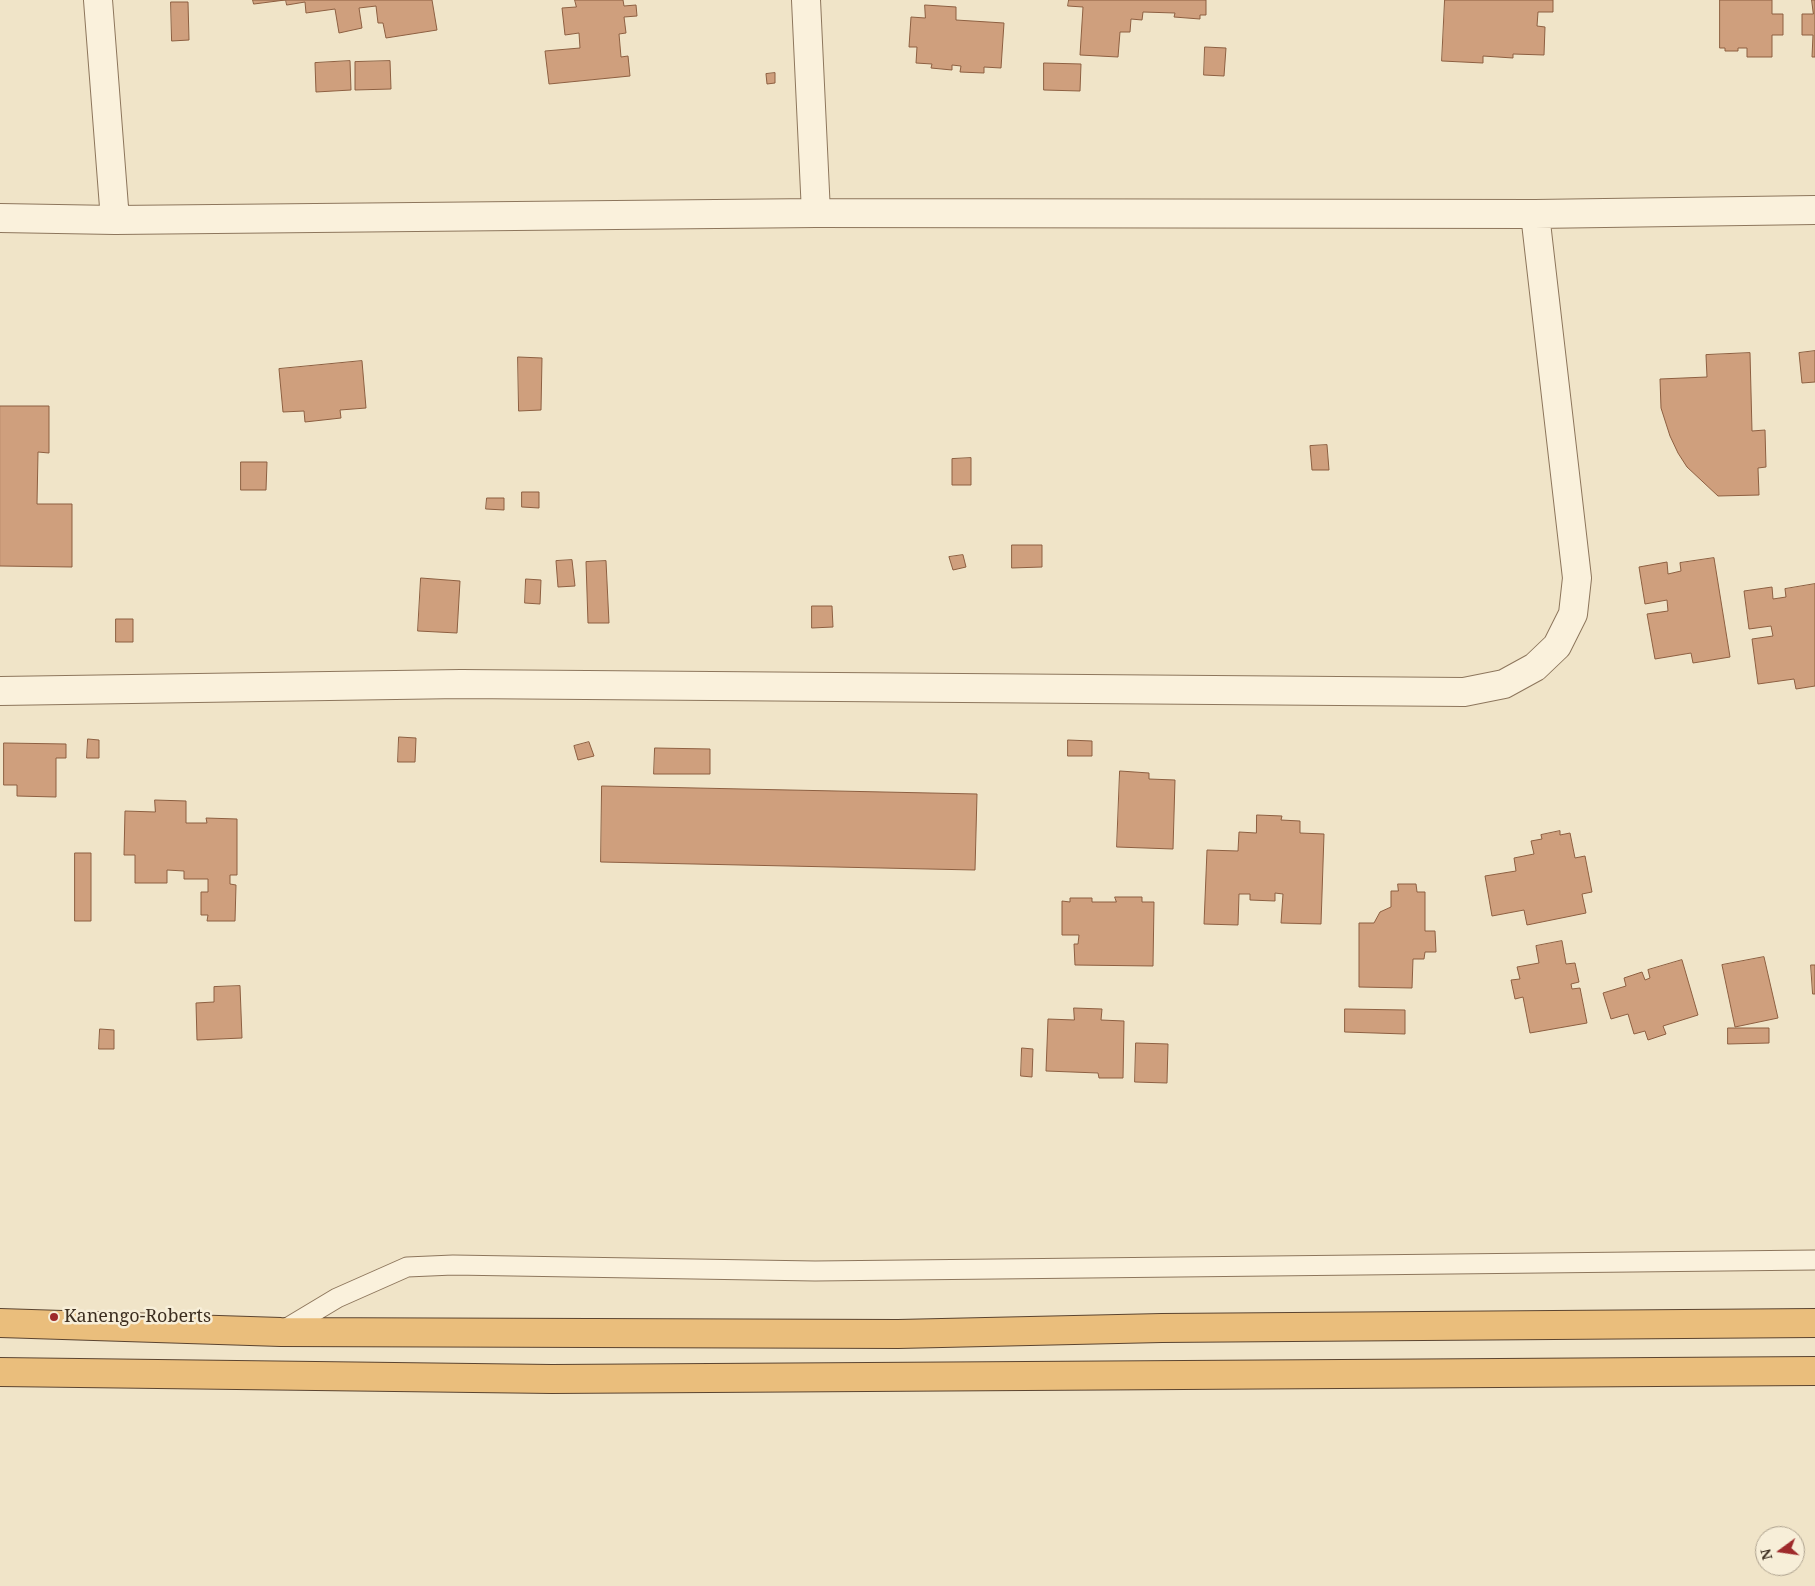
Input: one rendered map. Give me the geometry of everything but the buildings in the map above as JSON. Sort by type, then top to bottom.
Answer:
[{"type":"highway","points":[[0,1323],[280,1332],[898,1334],[1181,1328],[1815,1323]]},
{"type":"highway","points":[[0,1372],[562,1379],[1815,1371]]},
{"type":"street","points":[[98,0],[115,220]]},
{"type":"street","points":[[806,0],[816,213]]},
{"type":"street","points":[[0,218],[115,220],[816,213],[1535,214],[1815,210]]},
{"type":"street","points":[[0,691],[471,684],[1464,692],[1504,684],[1535,667],[1557,646],[1573,614],[1577,578],[1535,214]]},
{"type":"lane","points":[[280,1332],[336,1298],[407,1267],[426,1266],[473,1265],[815,1271],[1815,1260]]},
{"type":"place","name":"Kanengo-Roberts","points":[[54,1317]]}]
